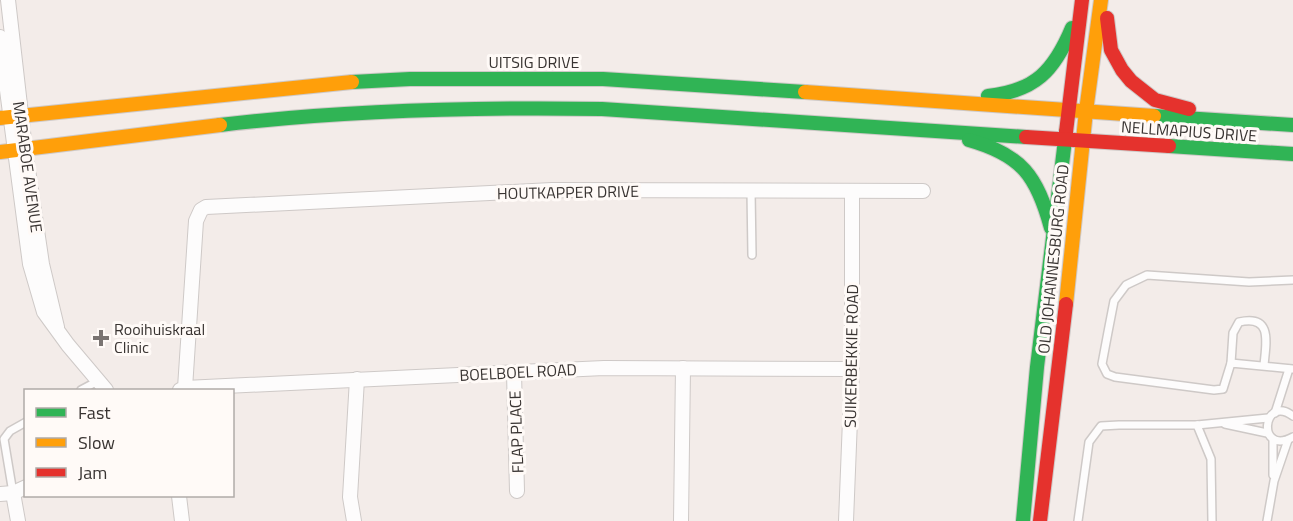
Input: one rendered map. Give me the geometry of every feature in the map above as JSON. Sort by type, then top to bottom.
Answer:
[{"type":"main road","points":[[904,99],[998,96],[1034,84],[1050,70],[1064,49],[1081,0]]},
{"type":"main road","name":"OLD JOHANNESBURG ROAD","points":[[1023,521],[1037,367],[1081,0]]},
{"type":"main road","points":[[1103,0],[1113,55],[1122,70],[1146,94],[1166,104],[1251,123]]},
{"type":"main road","name":"OLD JOHANNESBURG ROAD","points":[[1040,521],[1086,111],[1103,0]]},
{"type":"main road","name":"UITSIG DRIVE","points":[[10,116],[337,83],[410,79],[603,79],[1068,110]]},
{"type":"main road","points":[[13,150],[293,117],[408,109],[486,107],[602,109],[1065,138]]},
{"type":"main road","name":"NELLMAPIUS DRIVE","points":[[1068,110],[1293,125]]},
{"type":"main road","points":[[942,131],[989,146],[1013,158],[1029,175],[1042,198],[1053,237]]},
{"type":"main road","name":"NELLMAPIUS DRIVE","points":[[1065,138],[1293,154]]},
{"type":"street","name":"MARABOE AVENUE","points":[[8,0],[10,116]]},
{"type":"street","name":"MARABOE AVENUE","points":[[0,37],[13,150],[58,332],[102,386]]},
{"type":"street","name":"HOUTKAPPER DRIVE","points":[[183,389],[196,221],[201,210],[212,206],[552,190],[923,191]]},
{"type":"street","name":"SUIKERBEKKIE ROAD","points":[[846,521],[852,369],[852,191]]},
{"type":"street","name":"BOELBOEL ROAD","points":[[183,389],[604,368],[852,369]]},
{"type":"street","points":[[681,521],[683,368]]},
{"type":"street","name":"FLAP PLACE","points":[[514,373],[518,491]]},
{"type":"street","points":[[354,521],[350,497],[357,379]]},
{"type":"street","points":[[13,491],[18,521]]},
{"type":"street","points":[[178,497],[183,521]]},
{"type":"lane","points":[[751,191],[752,255]]},
{"type":"lane","points":[[1264,365],[1266,333],[1260,322],[1247,320],[1239,322],[1233,333],[1231,363],[1223,389],[1214,390],[1107,374],[1102,364],[1114,301],[1126,285],[1147,275],[1249,282],[1293,280]]},
{"type":"lane","points":[[1231,363],[1291,369],[1275,413]]},
{"type":"lane","points":[[86,389],[102,386]]},
{"type":"lane","points":[[1078,521],[1089,442],[1101,426],[1119,424],[1197,425],[1268,418],[1282,411],[1293,416],[1293,411]]},
{"type":"lane","points":[[1268,418],[1266,425],[1270,436],[1274,481]]},
{"type":"lane","points":[[1217,422],[1270,436],[1280,441],[1291,438]]},
{"type":"lane","points":[[13,491],[4,439],[10,431],[24,423]]},
{"type":"lane","points":[[1197,425],[1211,459],[1212,521]]},
{"type":"lane","points":[[1267,521],[1274,481],[1291,438]]},
{"type":"traffic: fast","points":[[988,96],[1018,89],[1041,76],[1058,56],[1072,28]]},
{"type":"traffic: fast","points":[[352,82],[410,79],[603,79],[805,92]]},
{"type":"traffic: fast","points":[[220,125],[315,116],[411,111],[602,109],[1026,137]]},
{"type":"traffic: fast","points":[[1154,116],[1293,125]]},
{"type":"traffic: fast","points":[[1023,521],[1037,367],[1066,132]]},
{"type":"traffic: fast","points":[[969,140],[1002,153],[1025,170],[1040,194],[1051,228]]},
{"type":"traffic: fast","points":[[1169,146],[1293,154]]},
{"type":"traffic: slow","points":[[1066,304],[1086,111],[1101,0]]},
{"type":"traffic: slow","points":[[0,118],[352,82]]},
{"type":"traffic: slow","points":[[805,92],[1154,116]]},
{"type":"traffic: slow","points":[[0,152],[220,125]]},
{"type":"traffic: jam","points":[[1066,132],[1082,0]]},
{"type":"traffic: jam","points":[[1107,18],[1111,50],[1131,81],[1155,100],[1189,109]]},
{"type":"traffic: jam","points":[[1026,137],[1169,146]]},
{"type":"traffic: jam","points":[[1040,521],[1066,304]]},
{"type":"place","name":"Rooihuiskraal Clinic","points":[[101,338]]}]
